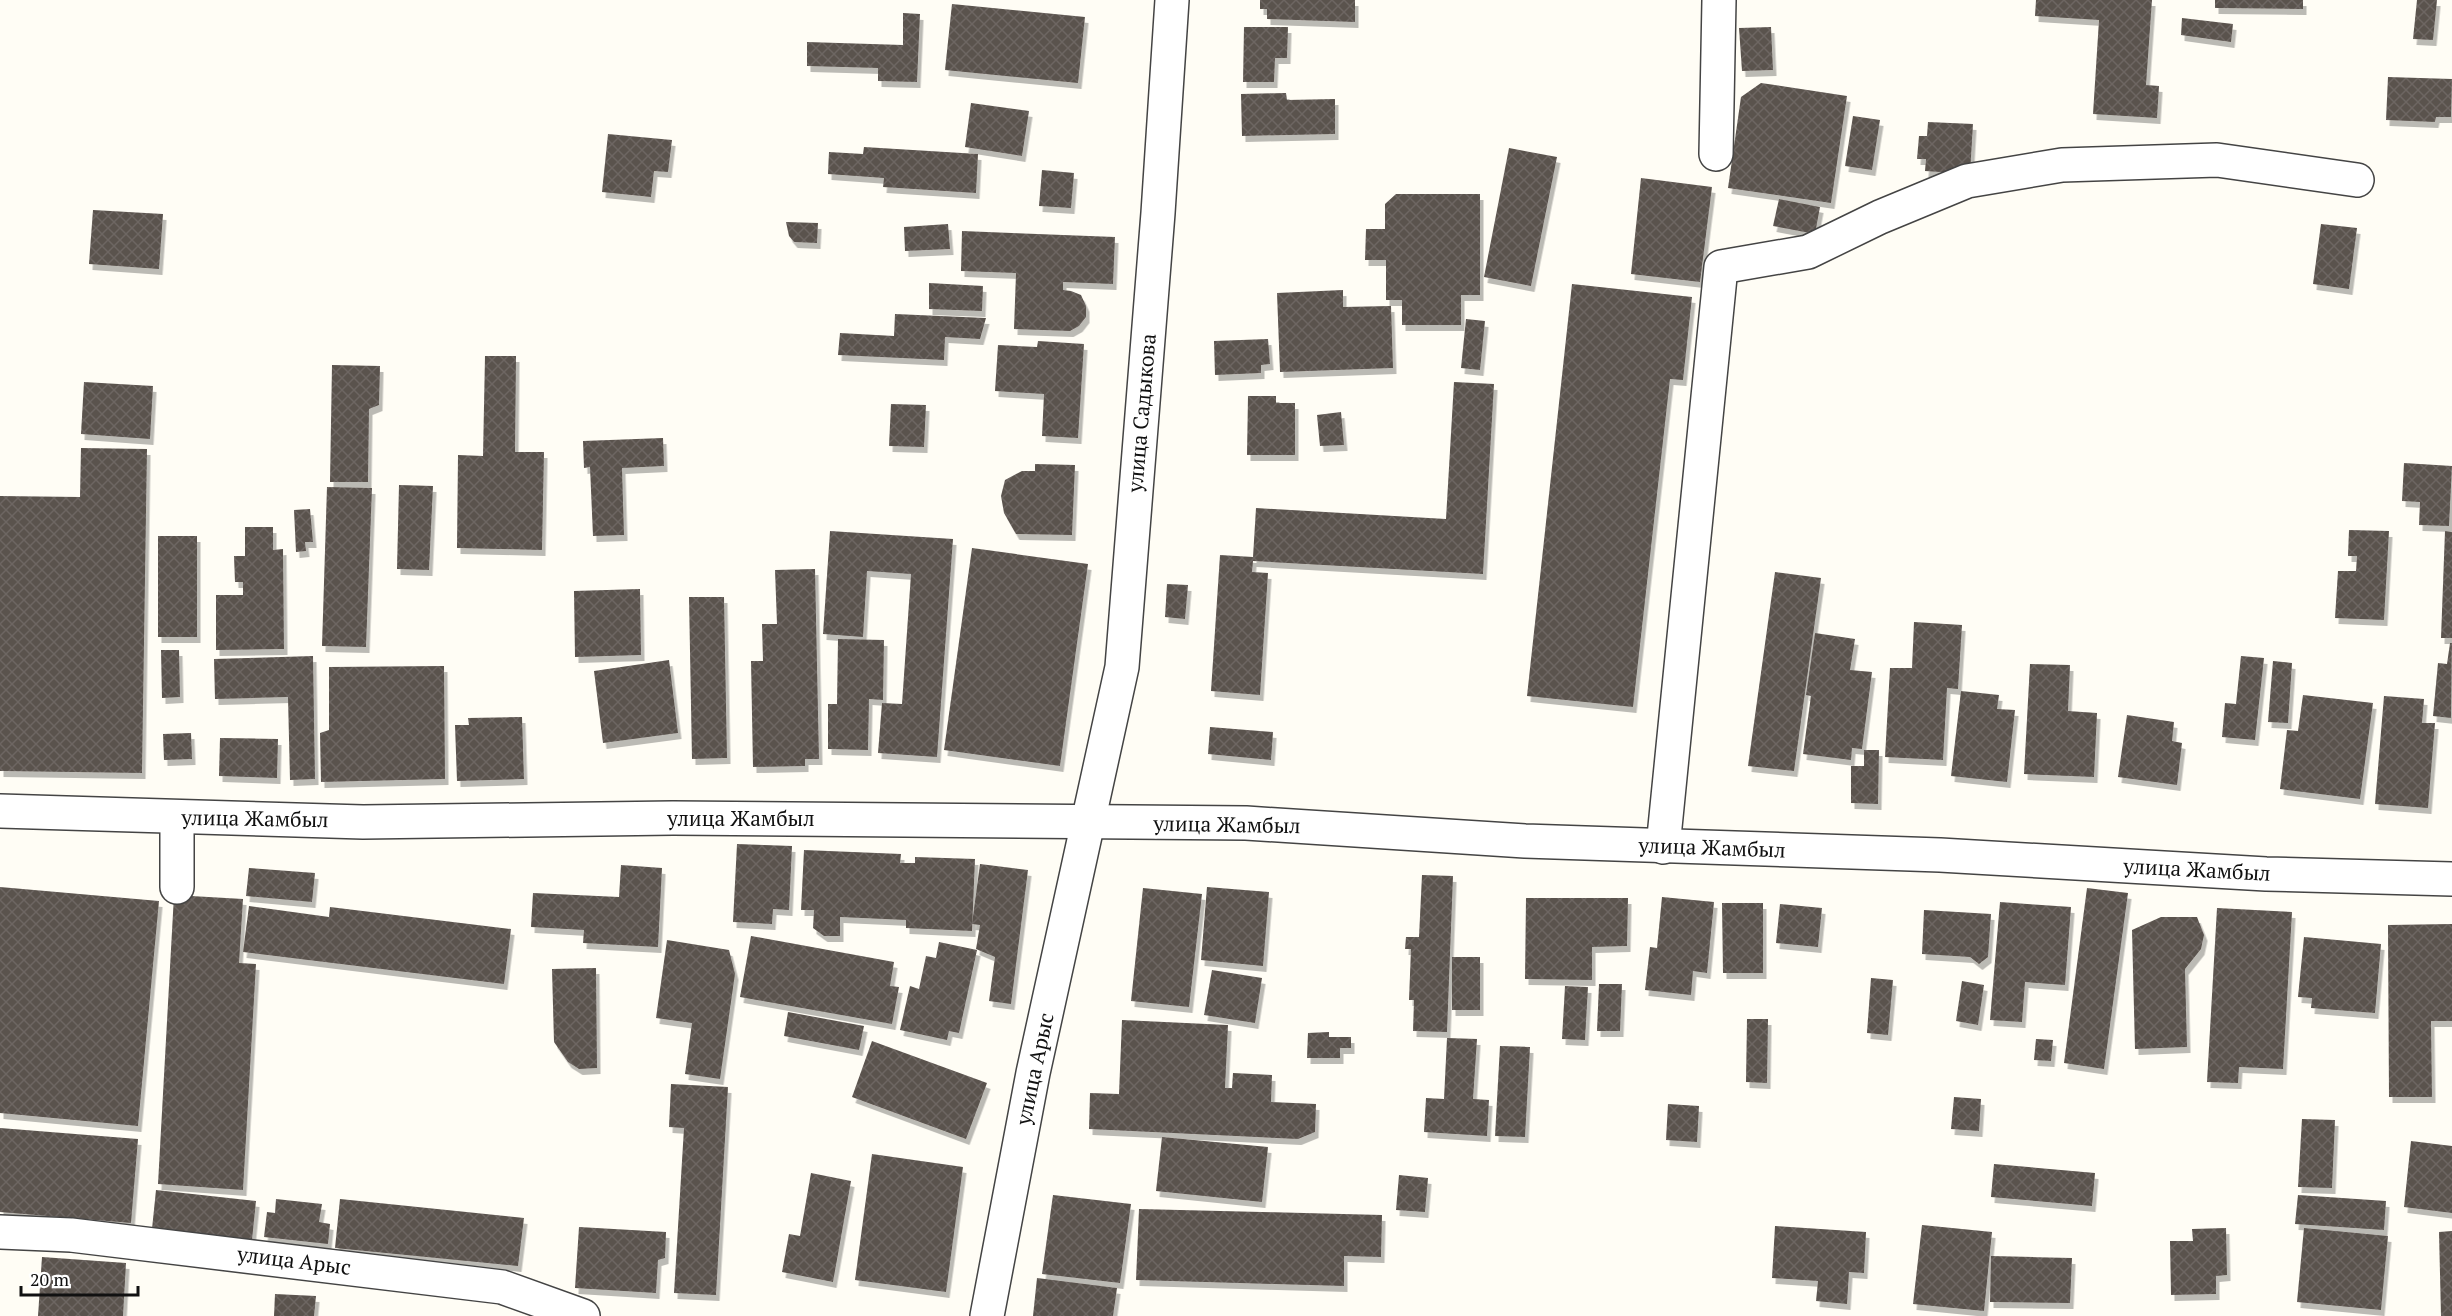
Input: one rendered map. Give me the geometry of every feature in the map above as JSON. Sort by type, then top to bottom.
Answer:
[{"type":"street","name":"улица Садыкова","points":[[1088,823],[1122,667],[1158,213],[1172,0]]},
{"type":"street","points":[[1716,154],[1719,0]]},
{"type":"street","points":[[1663,847],[1721,267],[1808,252],[1880,217],[1967,181],[2062,165],[2217,160],[2357,180]]},
{"type":"street","name":"улица Жамбыл","points":[[0,811],[363,822],[685,818],[1245,823],[1525,842],[1940,855],[2266,874],[2452,879]]},
{"type":"street","points":[[177,818],[177,887]]},
{"type":"street","name":"улица Арыс","points":[[987,1316],[1033,1073],[1088,823]]},
{"type":"street","name":"улица Арыс","points":[[0,1232],[70,1235],[502,1287],[583,1316]]},
{"type":"building","points":[[1260,0],[1355,0],[1355,22],[1267,19],[1267,9],[1260,9]]},
{"type":"building","points":[[2036,0],[2152,0],[2146,85],[2159,86],[2157,118],[2093,114],[2099,20],[2035,16]]},
{"type":"building","points":[[2215,0],[2303,0],[2303,9],[2215,8]]},
{"type":"building","points":[[2417,0],[2437,0],[2433,40],[2413,39]]},
{"type":"building","points":[[952,4],[1085,17],[1078,83],[945,70]]},
{"type":"building","points":[[903,13],[920,14],[917,82],[878,81],[878,68],[807,66],[807,42],[903,45]]},
{"type":"building","points":[[2182,18],[2233,24],[2231,42],[2181,35]]},
{"type":"building","points":[[1244,27],[1288,27],[1287,58],[1275,58],[1274,82],[1243,82]]},
{"type":"building","points":[[1771,27],[1773,70],[1742,71],[1739,28]]},
{"type":"building","points":[[2388,77],[2452,79],[2451,117],[2436,117],[2435,122],[2386,120]]},
{"type":"building","points":[[1761,83],[1847,96],[1831,203],[1728,188],[1741,97]]},
{"type":"building","points":[[1286,93],[1287,100],[1335,99],[1335,134],[1242,136],[1241,94]]},
{"type":"building","points":[[971,103],[1029,111],[1022,156],[965,147]]},
{"type":"building","points":[[1853,116],[1880,120],[1872,170],[1845,166]]},
{"type":"building","points":[[1928,122],[1973,124],[1970,174],[1925,171],[1926,159],[1917,159],[1919,136],[1927,136]]},
{"type":"building","points":[[608,134],[672,140],[668,172],[654,171],[651,197],[602,192]]},
{"type":"building","points":[[864,147],[978,154],[976,193],[883,187],[884,178],[828,174],[829,152],[863,154]]},
{"type":"building","points":[[1509,148],[1557,157],[1531,286],[1484,277]]},
{"type":"building","points":[[1042,170],[1074,173],[1071,208],[1039,206]]},
{"type":"building","points":[[1641,178],[1712,187],[1700,282],[1631,274]]},
{"type":"building","points":[[1396,194],[1480,194],[1480,295],[1461,295],[1461,325],[1402,325],[1402,300],[1386,300],[1386,260],[1365,260],[1366,229],[1385,229],[1385,204]]},
{"type":"building","points":[[1779,199],[1820,207],[1815,234],[1773,226]]},
{"type":"building","points":[[93,210],[163,214],[159,269],[89,264]]},
{"type":"building","points":[[786,222],[818,223],[817,243],[794,242],[789,236]]},
{"type":"building","points":[[948,224],[950,249],[905,251],[904,227]]},
{"type":"building","points":[[2321,224],[2357,228],[2349,289],[2313,284]]},
{"type":"building","points":[[962,231],[1115,237],[1113,284],[1063,282],[1063,290],[1081,295],[1086,306],[1086,317],[1079,326],[1070,331],[1014,329],[1016,273],[961,271]]},
{"type":"building","points":[[929,283],[983,286],[982,311],[929,309]]},
{"type":"building","points":[[1572,284],[1692,297],[1683,380],[1670,379],[1633,707],[1527,696]]},
{"type":"building","points":[[1343,290],[1343,307],[1391,306],[1393,368],[1280,372],[1277,293]]},
{"type":"building","points":[[895,314],[986,318],[980,339],[945,337],[944,360],[838,355],[840,333],[894,336]]},
{"type":"building","points":[[1466,319],[1485,321],[1480,370],[1461,368]]},
{"type":"building","points":[[1268,339],[1270,364],[1261,365],[1261,373],[1215,375],[1214,341]]},
{"type":"building","points":[[1038,341],[1084,344],[1078,438],[1042,436],[1044,394],[995,391],[998,345],[1037,347]]},
{"type":"building","points":[[485,356],[516,356],[515,452],[544,452],[542,550],[457,548],[458,455],[483,456]]},
{"type":"building","points":[[332,365],[380,366],[379,405],[369,409],[368,482],[330,482]]},
{"type":"building","points":[[84,382],[153,386],[150,439],[81,434]]},
{"type":"building","points":[[1454,382],[1494,384],[1483,574],[1253,561],[1252,572],[1268,573],[1260,695],[1211,691],[1220,555],[1253,557],[1256,508],[1446,519]]},
{"type":"building","points":[[1248,396],[1276,396],[1276,403],[1295,403],[1295,455],[1247,455]]},
{"type":"building","points":[[891,404],[926,405],[924,447],[889,446]]},
{"type":"building","points":[[1341,412],[1344,445],[1320,446],[1317,415]]},
{"type":"building","points":[[663,438],[664,466],[622,468],[624,535],[593,536],[590,467],[584,468],[583,441]]},
{"type":"building","points":[[81,448],[147,449],[142,773],[0,771],[0,496],[80,497]]},
{"type":"building","points":[[2404,463],[2452,466],[2449,526],[2419,525],[2420,502],[2402,501]]},
{"type":"building","points":[[1035,464],[1075,465],[1072,535],[1016,534],[1004,513],[1001,496],[1005,480],[1022,471],[1035,471]]},
{"type":"building","points":[[399,485],[433,486],[429,570],[397,569]]},
{"type":"building","points":[[327,487],[372,488],[366,647],[322,646]]},
{"type":"building","points":[[310,509],[313,542],[305,542],[306,551],[296,552],[294,510]]},
{"type":"building","points":[[245,527],[273,527],[273,550],[283,549],[284,649],[216,650],[216,595],[243,595],[243,582],[235,582],[234,556],[245,556]]},
{"type":"building","points":[[2349,530],[2389,531],[2384,620],[2335,618],[2338,571],[2356,571],[2357,556],[2348,556]]},
{"type":"building","points":[[830,531],[953,539],[937,757],[878,753],[882,703],[902,704],[911,574],[867,571],[863,637],[823,634]]},
{"type":"building","points":[[2445,531],[2452,532],[2452,638],[2441,638]]},
{"type":"building","points":[[158,536],[197,536],[197,637],[158,637]]},
{"type":"building","points":[[972,548],[1088,564],[1060,766],[944,750]]},
{"type":"building","points":[[815,569],[819,759],[805,759],[805,766],[753,767],[751,661],[763,661],[762,624],[777,624],[775,570]]},
{"type":"building","points":[[1775,572],[1821,578],[1794,771],[1748,766]]},
{"type":"building","points":[[1167,584],[1188,585],[1185,619],[1165,617]]},
{"type":"building","points":[[640,589],[641,655],[575,657],[574,591]]},
{"type":"building","points":[[689,597],[724,597],[727,758],[692,759]]},
{"type":"building","points":[[1914,622],[1962,625],[1958,689],[1947,688],[1943,760],[1885,757],[1890,668],[1912,668]]},
{"type":"building","points":[[1815,633],[1855,639],[1850,670],[1872,672],[1862,749],[1852,748],[1851,760],[1803,754],[1811,696],[1806,695]]},
{"type":"building","points":[[838,639],[884,640],[883,700],[869,699],[868,750],[828,749],[828,704],[837,704]]},
{"type":"building","points":[[2450,643],[2452,643],[2451,718],[2433,716],[2438,663],[2447,664]]},
{"type":"building","points":[[161,650],[179,650],[180,697],[162,698]]},
{"type":"building","points":[[313,656],[315,779],[290,780],[288,697],[215,699],[214,659]]},
{"type":"building","points":[[2241,656],[2264,658],[2255,740],[2222,737],[2225,703],[2236,704]]},
{"type":"building","points":[[669,660],[678,733],[603,743],[594,671]]},
{"type":"building","points":[[2273,661],[2292,663],[2288,723],[2268,722]]},
{"type":"building","points":[[2030,664],[2070,665],[2068,711],[2097,713],[2094,777],[2024,774]]},
{"type":"building","points":[[444,666],[445,779],[321,782],[320,733],[329,730],[329,667]]},
{"type":"building","points":[[1961,691],[1999,695],[1997,709],[2015,710],[2007,782],[1951,776]]},
{"type":"building","points":[[2303,695],[2373,703],[2360,799],[2280,789],[2287,730],[2298,731]]},
{"type":"building","points":[[2384,696],[2424,699],[2422,723],[2435,723],[2428,808],[2375,804]]},
{"type":"building","points":[[2127,715],[2174,722],[2172,741],[2182,743],[2177,785],[2118,777]]},
{"type":"building","points":[[522,717],[524,779],[457,781],[455,725],[469,725],[468,718]]},
{"type":"building","points":[[1210,727],[1273,732],[1271,760],[1208,754]]},
{"type":"building","points":[[191,733],[192,759],[164,760],[163,734]]},
{"type":"building","points":[[220,738],[278,739],[277,778],[219,776]]},
{"type":"building","points":[[1864,750],[1879,750],[1878,804],[1851,803],[1851,766],[1864,766]]},
{"type":"building","points":[[737,844],[792,846],[789,910],[773,909],[772,924],[733,922]]},
{"type":"building","points":[[804,850],[901,854],[900,863],[915,863],[915,857],[975,859],[972,931],[906,928],[906,920],[840,917],[840,936],[824,936],[813,928],[814,910],[801,910]]},
{"type":"building","points":[[980,864],[1028,870],[1011,1004],[989,1001],[995,957],[976,949],[980,925],[972,924]]},
{"type":"building","points":[[621,865],[662,868],[658,947],[583,943],[584,930],[531,927],[533,893],[619,897]]},
{"type":"building","points":[[249,868],[315,873],[312,902],[246,896]]},
{"type":"building","points":[[1422,875],[1453,876],[1447,1032],[1413,1031],[1414,1000],[1409,1000],[1411,949],[1405,949],[1406,937],[1419,937]]},
{"type":"building","points":[[0,887],[159,901],[138,1126],[0,1113]]},
{"type":"building","points":[[1207,887],[1269,892],[1263,966],[1201,960]]},
{"type":"building","points":[[1143,888],[1202,894],[1189,1007],[1131,1001]]},
{"type":"building","points":[[2087,888],[2128,893],[2104,1069],[2064,1063]]},
{"type":"building","points":[[174,895],[243,899],[239,963],[256,964],[243,1190],[158,1184]]},
{"type":"building","points":[[1662,897],[1714,902],[1707,973],[1693,971],[1691,995],[1645,990],[1650,947],[1657,948]]},
{"type":"building","points":[[1526,898],[1628,898],[1627,946],[1592,947],[1592,980],[1525,979]]},
{"type":"building","points":[[2000,902],[2071,907],[2065,985],[2025,982],[2022,1022],[1990,1020]]},
{"type":"building","points":[[1722,903],[1763,903],[1763,973],[1723,973]]},
{"type":"building","points":[[1780,904],[1822,908],[1818,947],[1776,943]]},
{"type":"building","points":[[249,906],[329,917],[330,907],[511,929],[504,984],[243,952]]},
{"type":"building","points":[[2217,908],[2292,912],[2283,1069],[2239,1067],[2238,1083],[2207,1082]]},
{"type":"building","points":[[1924,910],[1991,914],[1988,957],[1979,964],[1970,957],[1922,954]]},
{"type":"building","points":[[2161,917],[2197,917],[2204,935],[2201,949],[2185,969],[2187,1047],[2135,1049],[2132,930]]},
{"type":"building","points":[[2452,924],[2452,1021],[2431,1021],[2432,1097],[2389,1097],[2388,925]]},
{"type":"building","points":[[751,936],[894,962],[890,986],[899,987],[892,1024],[740,997]]},
{"type":"building","points":[[2304,937],[2381,944],[2375,1013],[2311,1008],[2312,998],[2298,997]]},
{"type":"building","points":[[667,940],[729,950],[735,974],[720,1079],[685,1074],[692,1023],[656,1018]]},
{"type":"building","points":[[939,942],[977,950],[959,1033],[949,1031],[947,1040],[900,1030],[910,986],[919,989],[926,956],[936,958]]},
{"type":"building","points":[[1452,957],[1480,957],[1480,1010],[1452,1010]]},
{"type":"building","points":[[596,968],[597,1068],[579,1069],[568,1062],[554,1042],[552,969]]},
{"type":"building","points":[[1212,970],[1262,978],[1255,1023],[1204,1015]]},
{"type":"building","points":[[1871,978],[1893,980],[1888,1035],[1867,1033]]},
{"type":"building","points":[[1962,981],[1984,985],[1978,1025],[1956,1021]]},
{"type":"building","points":[[1599,984],[1622,984],[1620,1031],[1597,1031]]},
{"type":"building","points":[[1565,986],[1588,987],[1585,1040],[1562,1039]]},
{"type":"building","points":[[788,1012],[864,1026],[859,1050],[784,1036]]},
{"type":"building","points":[[1747,1019],[1768,1019],[1767,1083],[1746,1082]]},
{"type":"building","points":[[1122,1020],[1228,1025],[1225,1088],[1232,1088],[1233,1073],[1272,1075],[1271,1102],[1316,1104],[1315,1132],[1298,1139],[1089,1129],[1090,1093],[1119,1094]]},
{"type":"building","points":[[1329,1032],[1329,1037],[1351,1037],[1351,1048],[1340,1048],[1340,1058],[1307,1058],[1308,1033]]},
{"type":"building","points":[[1447,1038],[1477,1039],[1473,1099],[1489,1100],[1487,1136],[1424,1132],[1426,1098],[1444,1099]]},
{"type":"building","points":[[2036,1039],[2053,1040],[2051,1061],[2034,1060]]},
{"type":"building","points":[[872,1041],[987,1083],[966,1139],[852,1097]]},
{"type":"building","points":[[1500,1046],[1530,1047],[1525,1137],[1495,1136]]},
{"type":"building","points":[[671,1084],[728,1087],[716,1295],[674,1293],[684,1128],[669,1127]]},
{"type":"building","points":[[1954,1097],[1981,1099],[1979,1131],[1951,1129]]},
{"type":"building","points":[[1668,1104],[1699,1106],[1697,1142],[1666,1140]]},
{"type":"building","points":[[2302,1119],[2335,1120],[2332,1188],[2298,1187]]},
{"type":"building","points":[[0,1128],[138,1139],[131,1223],[0,1212]]},
{"type":"building","points":[[1162,1137],[1268,1147],[1262,1202],[1156,1191]]},
{"type":"building","points":[[2411,1141],[2452,1146],[2452,1213],[2404,1207]]},
{"type":"building","points":[[872,1154],[963,1167],[946,1292],[855,1280]]},
{"type":"building","points":[[1994,1164],[2095,1173],[2092,1206],[1991,1197]]},
{"type":"building","points":[[811,1173],[851,1181],[833,1282],[782,1272],[789,1234],[800,1236]]},
{"type":"building","points":[[1399,1175],[1428,1178],[1425,1212],[1396,1210]]},
{"type":"building","points":[[156,1190],[256,1201],[252,1240],[152,1229]]},
{"type":"building","points":[[1053,1195],[1131,1204],[1120,1283],[1042,1274]]},
{"type":"building","points":[[2298,1195],[2386,1201],[2384,1230],[2295,1224]]},
{"type":"building","points":[[276,1199],[322,1204],[319,1222],[330,1224],[328,1244],[264,1237],[267,1212],[275,1213]]},
{"type":"building","points":[[340,1199],[524,1218],[518,1266],[335,1248]]},
{"type":"building","points":[[1139,1209],[1382,1215],[1381,1257],[1344,1256],[1344,1286],[1136,1280]]},
{"type":"building","points":[[1922,1225],[1992,1232],[1984,1311],[1913,1304]]},
{"type":"building","points":[[1775,1226],[1866,1232],[1864,1273],[1849,1272],[1847,1304],[1816,1301],[1818,1281],[1772,1278]]},
{"type":"building","points":[[579,1227],[666,1232],[665,1258],[658,1260],[656,1293],[575,1288]]},
{"type":"building","points":[[2226,1228],[2227,1275],[2216,1276],[2216,1294],[2171,1295],[2170,1241],[2193,1241],[2192,1229]]},
{"type":"building","points":[[2304,1228],[2388,1236],[2381,1310],[2297,1302]]},
{"type":"building","points":[[2452,1231],[2452,1316],[2441,1316],[2439,1232]]},
{"type":"building","points":[[1991,1256],[2072,1258],[2070,1303],[1990,1302]]},
{"type":"building","points":[[42,1257],[126,1263],[123,1316],[38,1316]]},
{"type":"building","points":[[1037,1278],[1117,1288],[1113,1316],[1033,1316]]},
{"type":"building","points":[[275,1294],[316,1296],[314,1316],[274,1316]]}]
